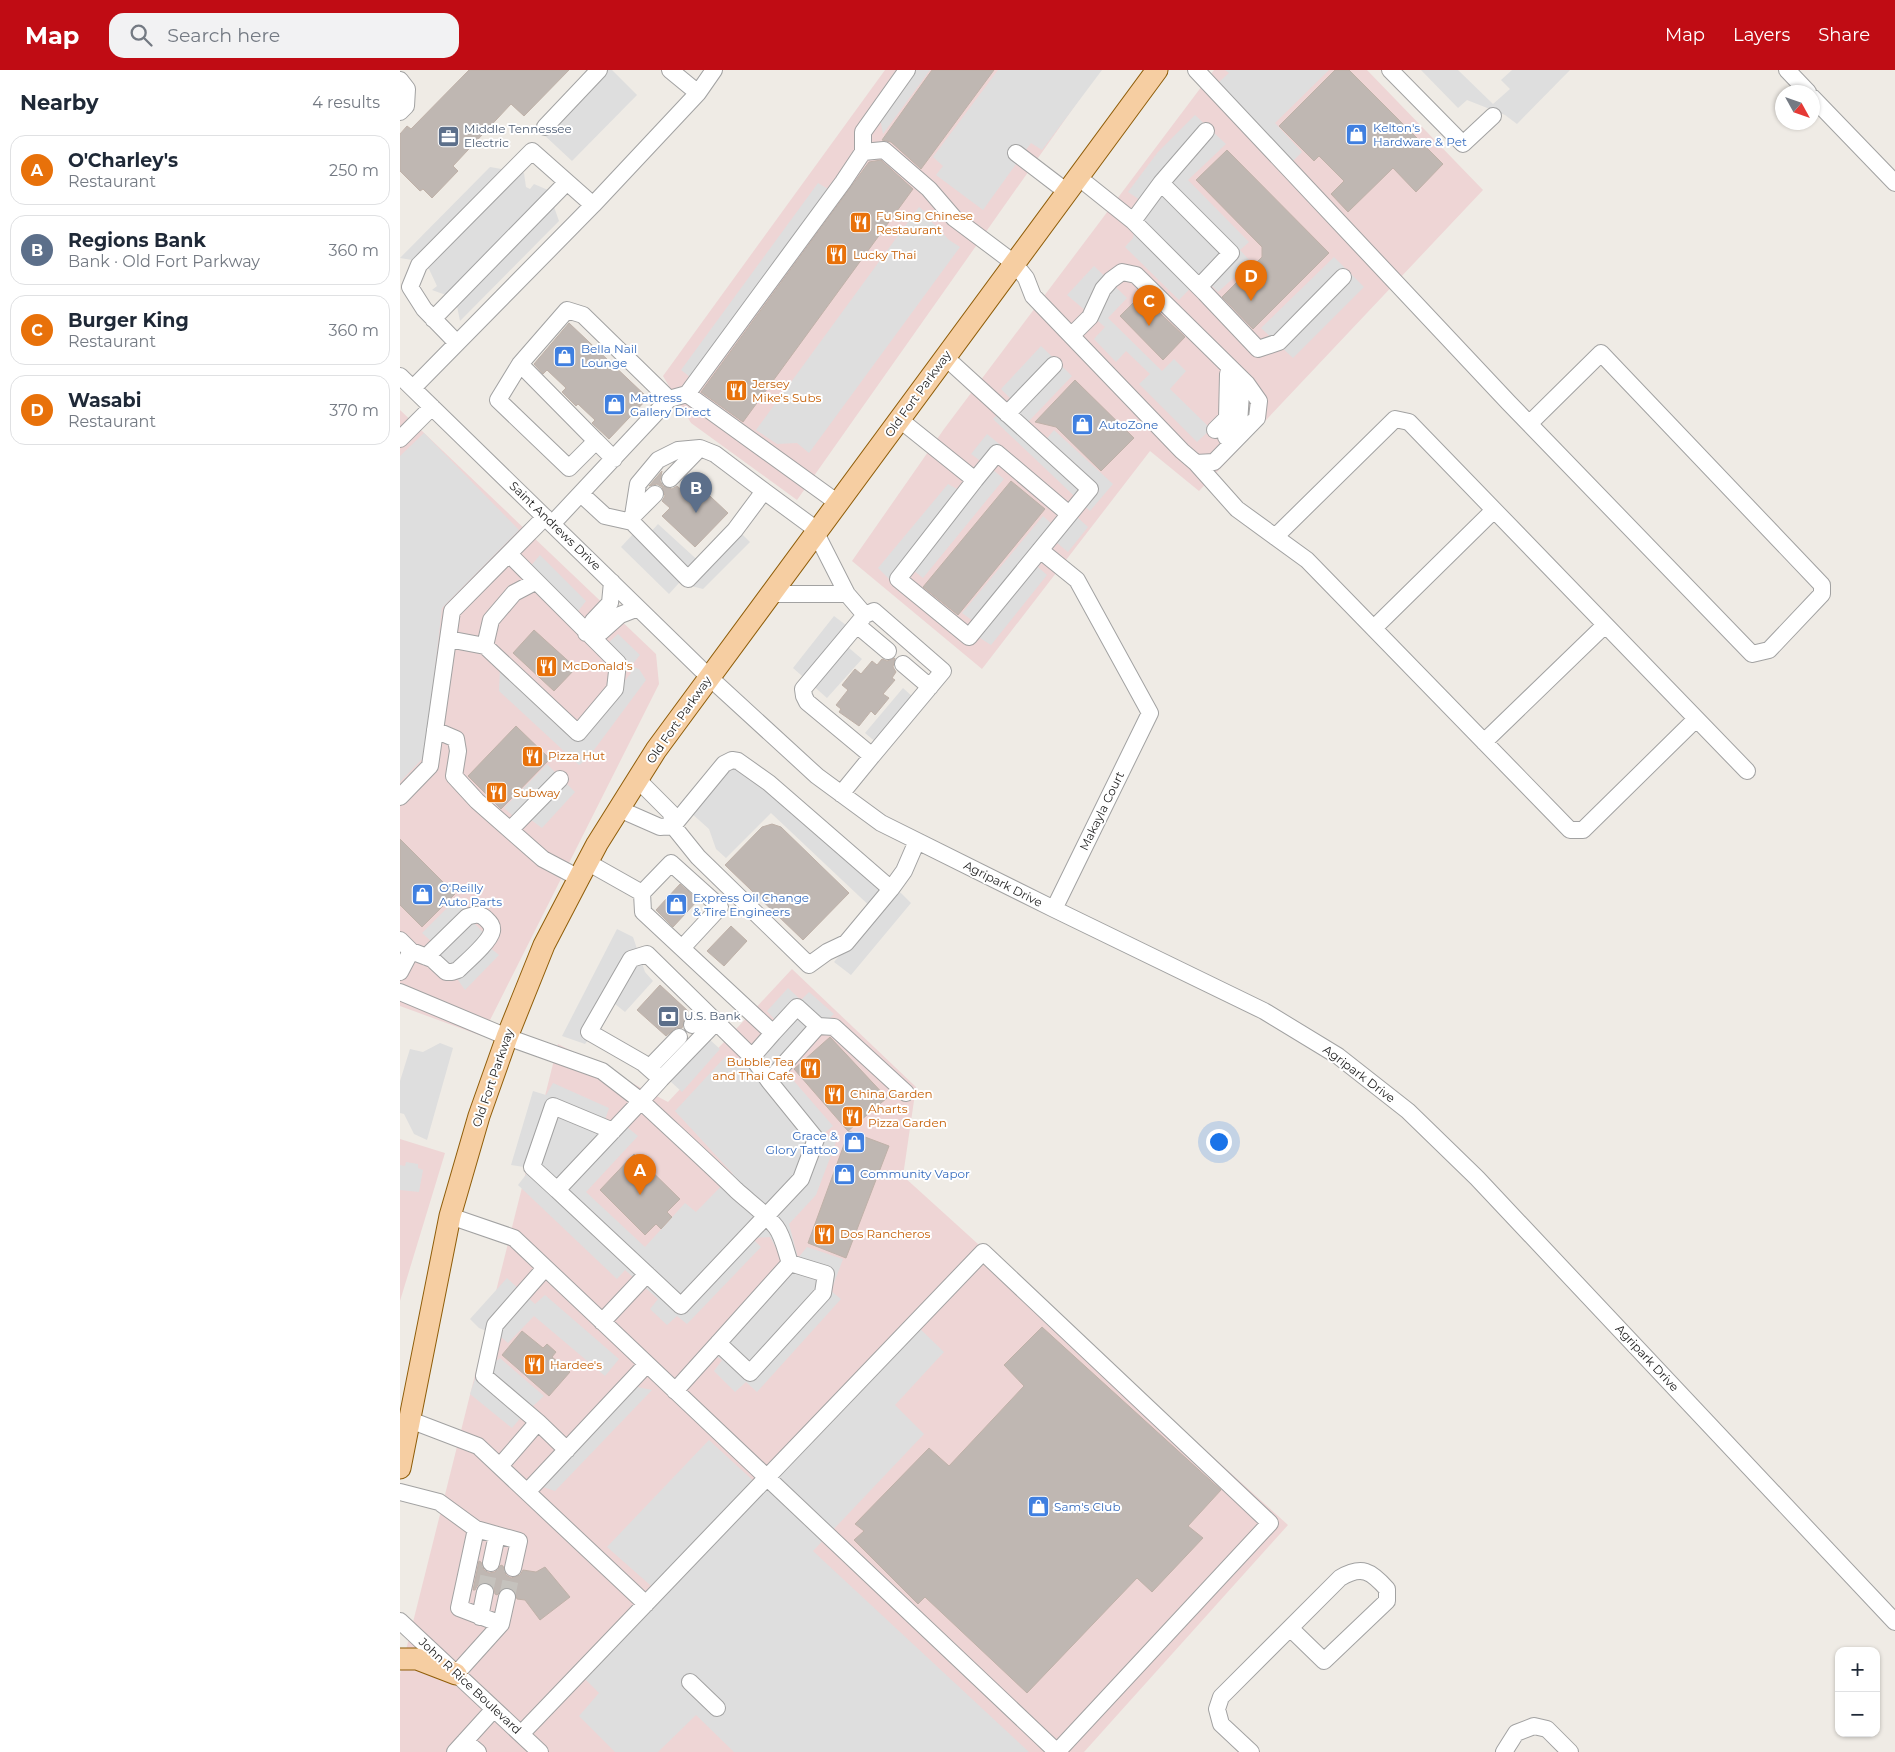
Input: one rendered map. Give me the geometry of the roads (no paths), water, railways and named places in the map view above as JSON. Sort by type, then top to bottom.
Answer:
[{"type":"main road","name":"Old Fort Parkway","points":[[401,1464],[450,1216],[478,1116],[507,1037],[544,946],[583,870],[656,750],[1072,184],[1151,72]]},
{"type":"main road","points":[[400,1659],[417,1659],[456,1674]]},
{"type":"street","points":[[544,127],[599,70]]},
{"type":"street","points":[[670,70],[698,93]]},
{"type":"street","points":[[413,388],[593,205],[698,93],[714,70]]},
{"type":"street","points":[[400,797],[430,766],[452,611],[508,554],[581,494],[670,399],[687,394],[843,182],[863,152],[864,132],[907,70]]},
{"type":"street","points":[[1196,70],[1530,423],[1752,654],[1769,650],[1822,594],[1822,585],[1601,353],[1530,423]]},
{"type":"street","points":[[1390,70],[1463,144],[1493,116]]},
{"type":"street","points":[[1787,70],[1801,85]]},
{"type":"street","points":[[400,80],[406,90],[402,113]]},
{"type":"street","points":[[1820,105],[1895,183]]},
{"type":"street","points":[[1133,221],[1161,182],[1206,131]]},
{"type":"street","points":[[863,152],[884,150],[929,189],[954,218],[1014,263],[1026,278],[1033,296],[1182,451],[1196,463],[1236,509],[1307,560],[1570,830],[1583,830],[1696,719]]},
{"type":"street","points":[[457,343],[424,309],[410,287],[419,265],[532,151],[593,205]]},
{"type":"street","points":[[1016,153],[1133,221],[1199,286],[1258,349],[1279,342],[1343,277]]},
{"type":"street","points":[[433,319],[567,182]]},
{"type":"street","points":[[1161,182],[1232,253],[1199,286]]},
{"type":"street","points":[[1072,335],[1090,317],[1103,289],[1122,272],[1136,275],[1220,356],[1247,384],[1259,402],[1257,418],[1214,462],[1196,463]]},
{"type":"street","points":[[1108,284],[1134,281],[1239,385],[1242,392],[1239,424],[1220,434]]},
{"type":"street","points":[[596,441],[569,468],[498,400],[520,364],[567,310],[583,315],[670,399]]},
{"type":"street","points":[[945,357],[1090,489],[969,637],[898,579],[997,453],[1069,514]]},
{"type":"street","points":[[520,364],[614,459]]},
{"type":"street","points":[[1007,414],[1054,365]]},
{"type":"street","name":"Saint Andrews Drive","points":[[400,376],[709,677]]},
{"type":"street","points":[[687,394],[838,503]]},
{"type":"street","points":[[400,440],[432,407]]},
{"type":"street","points":[[899,419],[975,480]]},
{"type":"street","points":[[1275,537],[1395,419],[1409,422],[1747,771]]},
{"type":"street","points":[[670,479],[700,448]]},
{"type":"street","points":[[632,519],[638,484],[658,460],[678,450],[700,448],[715,454],[816,531],[861,620],[888,651]]},
{"type":"street","points":[[581,494],[605,516],[632,519],[688,579],[734,530],[764,491]]},
{"type":"street","points":[[632,519],[655,494]]},
{"type":"street","points":[[1374,628],[1494,510]]},
{"type":"street","name":"Makayla Court","points":[[1040,550],[1077,580],[1150,713],[1054,909]]},
{"type":"street","points":[[448,639],[485,646],[578,733],[615,689],[618,663],[508,554]]},
{"type":"street","points":[[485,646],[491,620],[514,593],[535,582]]},
{"type":"street","points":[[586,633],[593,621],[610,603],[612,582]]},
{"type":"street","points":[[771,594],[847,594]]},
{"type":"street","points":[[586,633],[601,632],[620,614],[638,608]]},
{"type":"street","points":[[841,794],[943,671],[874,611],[861,620],[803,689],[807,702],[872,756]]},
{"type":"street","points":[[1484,742],[1605,625]]},
{"type":"street","points":[[902,664],[930,687]]},
{"type":"street","name":"Agripark Drive","points":[[709,677],[817,776],[881,823],[1264,1011],[1338,1056],[1408,1111],[1477,1178],[1895,1622]]},
{"type":"street","points":[[435,730],[456,739],[458,752],[454,776],[477,801],[543,858],[583,870],[642,893]]},
{"type":"street","points":[[619,809],[660,827],[673,826],[724,764],[732,760],[738,761],[769,783],[891,889]]},
{"type":"street","points":[[510,830],[560,779]]},
{"type":"street","points":[[638,780],[671,813],[673,826],[698,857],[809,965],[827,952],[846,942],[904,871],[917,841]]},
{"type":"street","points":[[682,948],[720,907],[671,862],[642,893],[643,912],[773,1033]]},
{"type":"street","points":[[400,972],[412,950]]},
{"type":"street","points":[[613,1131],[553,1106],[532,1167],[682,1306],[800,1179],[816,1140],[752,1057],[647,954],[631,960],[589,1032],[643,1063],[655,1074]]},
{"type":"street","points":[[400,992],[507,1037],[602,1071],[641,1101],[776,1227],[790,1262],[826,1274],[824,1293],[750,1373],[718,1343]]},
{"type":"street","points":[[752,1057],[797,1007],[818,1026],[834,1027],[906,1093]]},
{"type":"street","points":[[692,1024],[711,1017]]},
{"type":"street","points":[[655,1074],[711,1017]]},
{"type":"street","points":[[769,1081],[818,1026]]},
{"type":"street","points":[[557,1190],[641,1101],[655,1074],[679,1037]]},
{"type":"street","points":[[450,1216],[514,1238],[602,1322],[647,1364],[675,1391],[767,1478],[1057,1752],[1270,1524],[983,1252],[767,1478],[521,1734]]},
{"type":"street","points":[[675,1391],[790,1262]]},
{"type":"street","points":[[545,1268],[495,1325],[484,1376],[538,1422],[567,1450]]},
{"type":"street","points":[[602,1322],[647,1274]]},
{"type":"street","points":[[527,1492],[647,1364]]},
{"type":"street","points":[[410,1420],[478,1446],[646,1604]]},
{"type":"street","points":[[500,1466],[538,1422]]},
{"type":"street","points":[[400,1492],[439,1502],[476,1529],[519,1541],[513,1568]]},
{"type":"street","points":[[476,1529],[459,1608],[500,1624]]},
{"type":"street","points":[[491,1563],[497,1535]]},
{"type":"street","points":[[1251,1752],[1221,1724],[1217,1709],[1221,1697],[1290,1628],[1340,1578],[1351,1572],[1362,1570],[1377,1577],[1387,1589],[1386,1601],[1324,1661],[1290,1628]]},
{"type":"street","points":[[480,1617],[485,1592]]},
{"type":"street","points":[[456,1674],[500,1624],[506,1597]]},
{"type":"street","name":"John R Rice Boulevard","points":[[400,1621],[538,1751]]},
{"type":"street","points":[[690,1682],[717,1708]]},
{"type":"street","points":[[478,1752],[460,1746],[494,1709]]},
{"type":"street","points":[[1504,1752],[1516,1733],[1534,1726],[1547,1730],[1570,1752]]},
{"type":"tunnel","points":[[485,1592],[491,1563]]},
{"type":"tunnel","points":[[507,1597],[513,1568]]},
{"type":"place","name":"Kelton's Hardware & Pet","points":[[1357,135]]},
{"type":"place","name":"Middle Tennessee Electric","points":[[448,136]]},
{"type":"place","name":"Fu Sing Chinese Restaurant","points":[[860,223]]},
{"type":"place","name":"Lucky Thai","points":[[837,255]]},
{"type":"place","name":"Wasabi","points":[[1251,301]]},
{"type":"place","name":"Burger King","points":[[1149,326]]},
{"type":"place","name":"Bella Nail Lounge","points":[[565,356]]},
{"type":"place","name":"Jersey Mike's Subs","points":[[736,391]]},
{"type":"place","name":"Mattress Gallery Direct","points":[[614,405]]},
{"type":"place","name":"AutoZone","points":[[1083,425]]},
{"type":"place","name":"Regions Bank","points":[[696,513]]},
{"type":"place","name":"McDonald's","points":[[546,666]]},
{"type":"place","name":"Pizza Hut","points":[[532,756]]},
{"type":"place","name":"Subway","points":[[497,793]]},
{"type":"place","name":"O'Reilly Auto Parts","points":[[423,895]]},
{"type":"place","name":"Express Oil Change & Tire Engineers","points":[[677,905]]},
{"type":"place","name":"U.S. Bank","points":[[668,1016]]},
{"type":"place","name":"Bubble Tea and Thai Cafe","points":[[810,1069]]},
{"type":"place","name":"China Garden","points":[[834,1094]]},
{"type":"place","name":"Aharts Pizza Garden","points":[[852,1116]]},
{"type":"place","name":"Grace & Glory Tattoo","points":[[854,1143]]},
{"type":"place","name":"Community Vapor","points":[[844,1174]]},
{"type":"place","name":"O'Charley's","points":[[640,1195]]},
{"type":"place","name":"Dos Rancheros","points":[[824,1234]]},
{"type":"place","name":"Hardee's","points":[[534,1365]]},
{"type":"place","name":"Sam's Club","points":[[1038,1507]]}]
